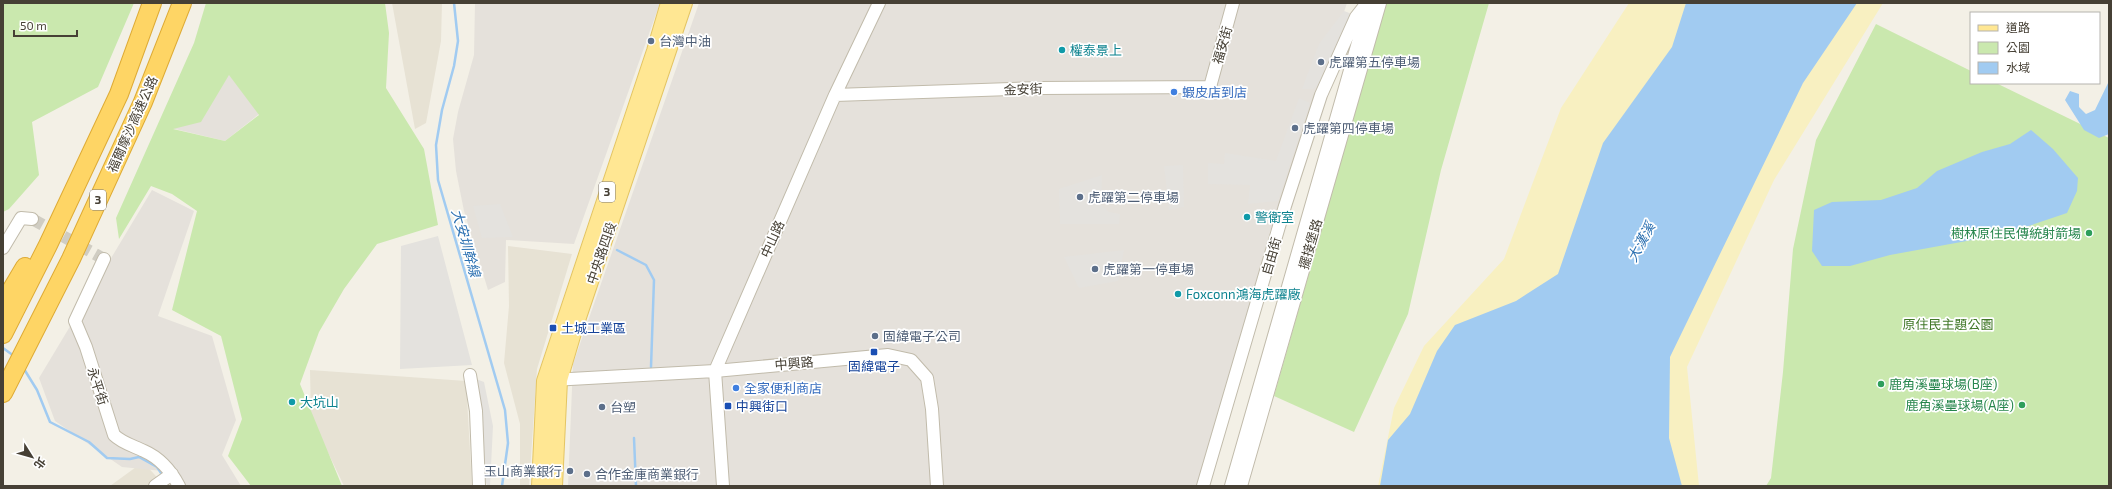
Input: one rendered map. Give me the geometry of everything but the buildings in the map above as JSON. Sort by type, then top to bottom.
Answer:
[{"type":"highway","name":"福爾摩沙高速公路","points":[[3,334],[48,245],[119,94],[152,3]]},
{"type":"highway","name":"福爾摩沙高速公路","points":[[3,393],[71,259],[140,109],[182,3]]},
{"type":"highway","points":[[3,304],[42,241],[119,94]]},
{"type":"main road","name":"中央路四段","points":[[540,486],[542,421],[552,380],[669,3]]},
{"type":"main road","name":"中央路四段","points":[[554,486],[552,380],[575,326],[684,3]]},
{"type":"street","name":"中山路","points":[[723,486],[715,371],[835,95],[879,3]]},
{"type":"street","name":"福安街","points":[[1210,87],[1233,3]]},
{"type":"street","name":"自由街","points":[[1203,486],[1286,206],[1321,95],[1356,17],[1368,3]]},
{"type":"street","name":"擺接堡路","points":[[1231,486],[1368,3]]},
{"type":"street","name":"擺接堡路","points":[[1241,486],[1380,3]]},
{"type":"street","name":"金安街","points":[[835,95],[1041,88],[1210,87]]},
{"type":"street","points":[[3,248],[20,218],[32,219]]},
{"type":"street","name":"永平街","points":[[104,259],[75,321],[86,347],[114,434],[119,440],[146,452],[157,459],[172,474],[179,486]]},
{"type":"street","name":"中興路","points":[[552,380],[715,371],[888,355],[911,360],[927,378],[932,409],[937,486]]},
{"type":"street","points":[[470,376],[476,411],[479,486]]},
{"type":"street","points":[[155,486],[172,474]]},
{"type":"shaded area","points":[[392,3],[442,3],[441,41],[426,123],[415,129]]},
{"type":"shaded area","points":[[475,3],[660,3],[574,244],[506,240],[505,282],[488,290],[464,211],[456,171],[453,139],[458,112],[474,55]]},
{"type":"shaded area","points":[[699,3],[1347,3],[1270,232],[1198,486],[568,486],[573,364]]},
{"type":"shaded area","name":"虎躍第五停車場","points":[[1344,11],[1352,14],[1322,80],[1313,89],[1302,89],[1319,44]]},
{"type":"shaded area","points":[[229,74],[259,114],[225,141],[171,128],[201,121]]},
{"type":"shaded area","name":"虎躍第四停車場","points":[[1299,98],[1310,103],[1278,201],[1248,204],[1250,185],[1208,184],[1208,163],[1224,164],[1225,153],[1276,161]]},
{"type":"shaded area","points":[[1183,165],[1184,207],[1169,210],[1164,166]]},
{"type":"shaded area","name":"虎躍第二停車場","points":[[1102,175],[1101,205],[1109,212],[1120,214],[1119,224],[1060,224],[1059,189]]},
{"type":"shaded area","points":[[152,190],[194,211],[158,316],[212,336],[236,420],[222,455],[241,486],[171,486],[163,471],[122,467],[55,421],[39,378]]},
{"type":"shaded area","points":[[500,204],[513,237],[482,238],[473,206]]},
{"type":"shaded area","points":[[438,236],[472,365],[400,369],[401,246]]},
{"type":"shaded area","points":[[508,246],[572,254],[537,369],[529,486],[520,485],[520,424],[504,363],[509,306]]},
{"type":"shaded area","name":"虎躍第一停車場","points":[[1124,250],[1118,281],[1079,288],[1064,257]]},
{"type":"shaded area","points":[[310,370],[466,381],[472,486],[344,486],[311,417]]},
{"type":"shaded area","points":[[476,379],[484,382],[493,426],[490,486],[488,486],[483,479]]},
{"type":"shaded area","points":[[143,462],[165,486],[110,486]]},
{"type":"green space","points":[[3,3],[134,3],[98,87],[32,122],[39,175],[9,209],[3,212]]},
{"type":"green space","points":[[206,3],[385,3],[389,33],[386,88],[424,149],[438,225],[377,244],[344,289],[319,332],[300,384],[342,486],[251,486],[228,456],[242,419],[221,336],[172,310],[197,211],[172,194],[151,186],[119,239],[116,218],[194,43]],"holes":[[[229,75],[259,115],[225,141],[173,129],[201,122]]]},
{"type":"green space","points":[[1386,3],[1489,3],[1441,170],[1408,314],[1354,432],[1274,396]]},
{"type":"green space","name":"原住民主題公園","points":[[1876,24],[1970,71],[1970,84],[1998,84],[2109,138],[2109,486],[1766,486],[1771,478],[1783,372],[1793,249],[1816,140]]},
{"type":"sand","points":[[1629,3],[1883,3],[1774,180],[1687,367],[1699,486],[1378,486],[1394,408],[1424,346],[1504,259],[1561,108]]},
{"type":"water","name":"大漢溪","points":[[1686,3],[1857,3],[1803,83],[1670,357],[1669,438],[1682,486],[1380,486],[1388,440],[1410,414],[1437,351],[1455,325],[1516,301],[1558,274],[1603,143],[1672,47]]},
{"type":"water","points":[[2109,81],[2109,134],[2099,138],[2084,130],[2065,100],[2070,91],[2079,94],[2079,107],[2086,114],[2095,110]]},
{"type":"water","points":[[2031,130],[2053,149],[2078,178],[2077,191],[2067,213],[2005,234],[1890,255],[1850,266],[1822,266],[1812,251],[1814,210],[1832,202],[1881,200],[1917,188],[1937,171],[1982,152],[2010,144]]},
{"type":"waterway","name":"大安圳幹線","points":[[454,3],[458,41],[454,66],[442,110],[436,145],[438,180],[505,410],[508,443],[502,486]]},
{"type":"waterway","points":[[617,250],[646,265],[654,280],[651,367]]},
{"type":"waterway","points":[[3,348],[14,356]]},
{"type":"waterway","points":[[24,369],[37,390],[50,422],[89,442],[107,458],[130,459],[139,457],[157,467],[163,476]]},
{"type":"waterway","points":[[634,438],[636,486]]},
{"type":"tunnel","points":[[32,219],[104,259]]},
{"type":"place","name":"台灣中油","points":[[651,41]]},
{"type":"place","name":"權泰景上","points":[[1062,50]]},
{"type":"place","name":"虎躍第五停車場","points":[[1321,62]]},
{"type":"place","name":"蝦皮店到店","points":[[1174,92]]},
{"type":"place","name":"虎躍第四停車場","points":[[1295,128]]},
{"type":"place","name":"虎躍第二停車場","points":[[1080,197]]},
{"type":"place","name":"警衛室","points":[[1247,217]]},
{"type":"place","name":"樹林原住民傳統射箭場","points":[[2089,233]]},
{"type":"place","name":"虎躍第一停車場","points":[[1095,269]]},
{"type":"place","name":"Foxconn鴻海虎躍廠","points":[[1178,294]]},
{"type":"place","name":"土城工業區","points":[[553,328]]},
{"type":"place","name":"固緯電子公司","points":[[875,336]]},
{"type":"place","name":"固緯電子","points":[[874,352]]},
{"type":"place","name":"鹿角溪壘球場(B座)","points":[[1881,384]]},
{"type":"place","name":"全家便利商店","points":[[736,388]]},
{"type":"place","name":"大坑山","points":[[292,402]]},
{"type":"place","name":"鹿角溪壘球場(A座)","points":[[2022,405]]},
{"type":"place","name":"中興街口","points":[[728,406]]},
{"type":"place","name":"台塑","points":[[602,407]]},
{"type":"place","name":"玉山商業銀行","points":[[570,471]]},
{"type":"place","name":"合作金庫商業銀行","points":[[587,474]]}]
